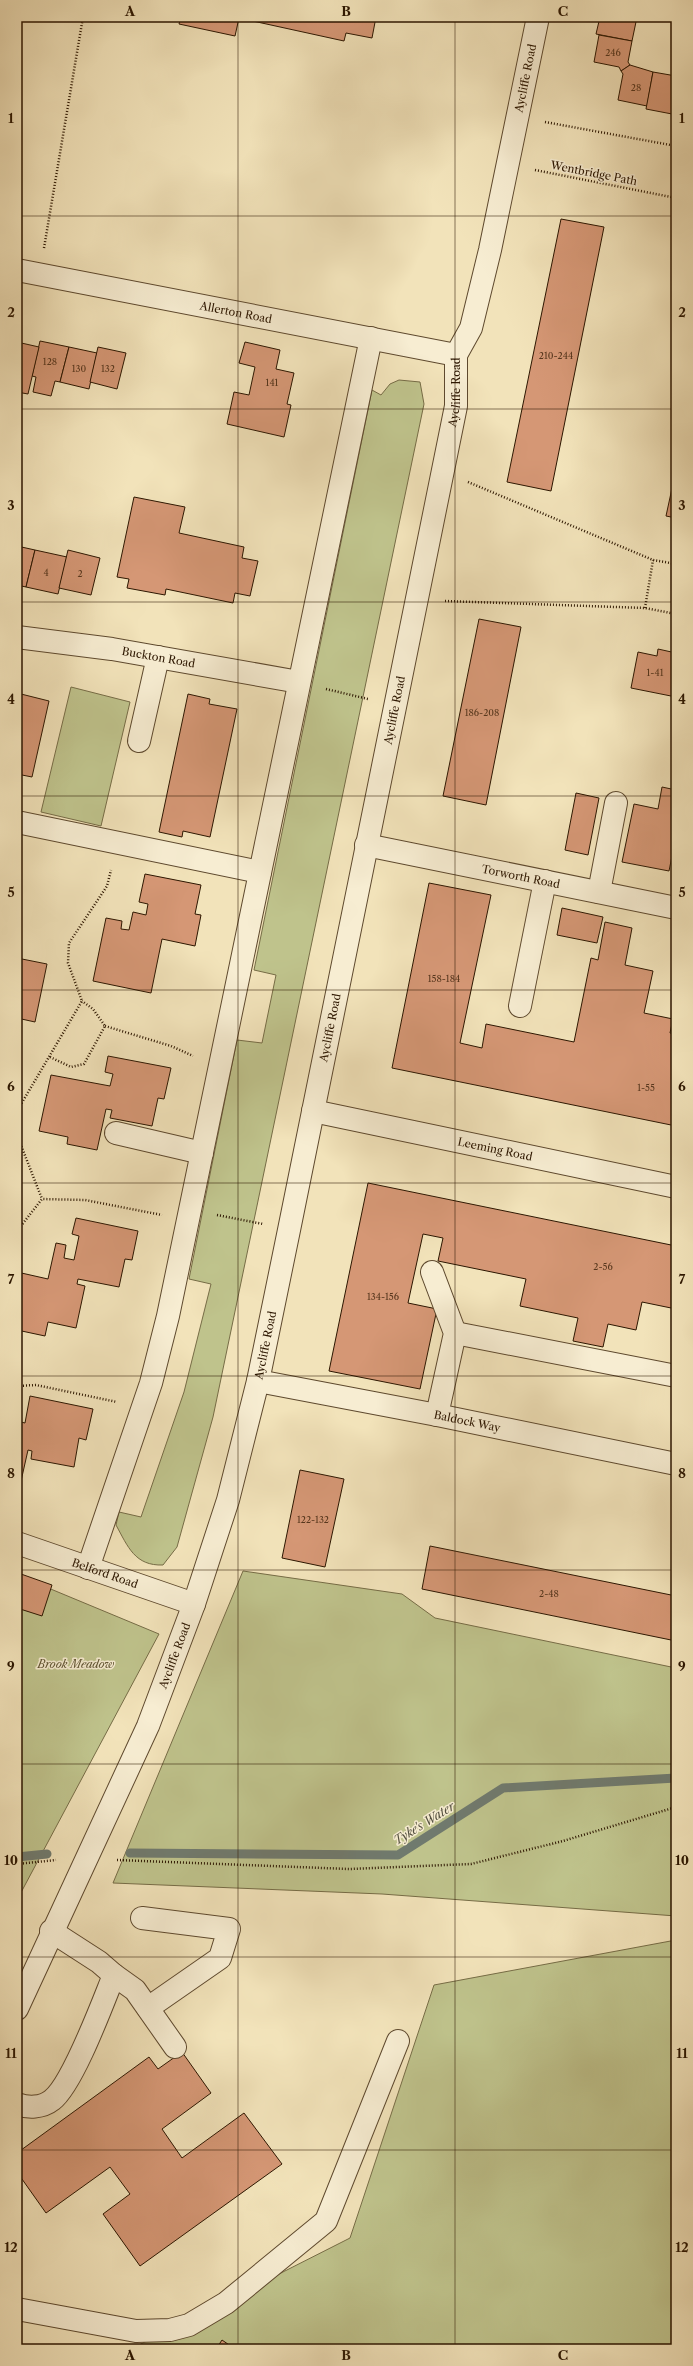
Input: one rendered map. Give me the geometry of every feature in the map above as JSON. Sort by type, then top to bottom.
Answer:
[{"type":"street","name":"Aycliffe Road","points":[[17,2008],[51,1931],[148,1726],[194,1604],[228,1500],[258,1381],[415,600],[443,472],[456,406],[456,355],[471,328],[509,165],[538,17]]},
{"type":"street","name":"Allerton Road","points":[[17,270],[40,272],[456,355]]},
{"type":"street","points":[[88,1568],[160,1349],[190,1215],[298,682],[371,338]]},
{"type":"street","name":"Buckton Road","points":[[17,638],[112,649],[298,682]]},
{"type":"street","points":[[140,741],[158,657]]},
{"type":"street","points":[[599,892],[616,804]]},
{"type":"street","points":[[17,822],[260,872]]},
{"type":"street","name":"Torworth Road","points":[[366,845],[676,908]]},
{"type":"street","points":[[520,1006],[545,881]]},
{"type":"street","name":"Leeming Road","points":[[313,1112],[676,1187]]},
{"type":"street","points":[[116,1134],[202,1153]]},
{"type":"street","points":[[432,1272],[455,1333],[437,1415]]},
{"type":"street","points":[[455,1333],[676,1376]]},
{"type":"street","name":"Baldock Way","points":[[258,1381],[437,1415],[676,1464]]},
{"type":"street","name":"Belford Road","points":[[17,1543],[194,1604]]},
{"type":"street","points":[[142,1918],[229,1929],[220,1958],[148,2008]]},
{"type":"street","points":[[51,1931],[99,1962],[135,1990],[175,2047]]},
{"type":"street","points":[[17,2104],[28,2108],[51,2101],[66,2084],[114,1975]]},
{"type":"street","points":[[17,2309],[136,2331],[163,2330],[189,2325],[226,2303],[326,2221],[398,2040]]},
{"type":"path","points":[[40,272],[83,17]]},
{"type":"path","points":[[519,117],[676,146]]},
{"type":"path","name":"Wentbridge Path","points":[[509,165],[676,198]]},
{"type":"path","points":[[443,472],[653,560],[676,564]]},
{"type":"path","points":[[645,608],[653,560]]},
{"type":"path","points":[[415,600],[645,608],[676,614]]},
{"type":"path","points":[[298,682],[395,705]]},
{"type":"path","points":[[118,842],[108,886],[69,943],[68,963],[82,1001],[93,1009],[105,1026],[171,1046],[220,1068]]},
{"type":"path","points":[[17,1111],[82,1001]]},
{"type":"path","points":[[50,1057],[71,1067],[84,1064],[105,1026]]},
{"type":"path","points":[[17,1135],[42,1199]]},
{"type":"path","points":[[42,1199],[85,1200],[265,1225]]},
{"type":"path","points":[[17,1231],[42,1199]]},
{"type":"path","points":[[17,1386],[36,1385],[142,1407]]},
{"type":"path","points":[[114,1860],[349,1869],[471,1864],[563,1841],[676,1807]]},
{"type":"path","points":[[17,1864],[58,1860]]},
{"type":"green space","points":[[399,380],[420,382],[424,404],[213,1417],[177,1547],[163,1565],[153,1564],[139,1559],[134,1554],[124,1541],[116,1525],[119,1512],[141,1517],[184,1392],[211,1284],[189,1279],[237,1040],[262,1043],[276,975],[254,970],[372,390],[381,395],[390,384]]},
{"type":"green space","points":[[71,687],[130,702],[101,826],[41,812]]},
{"type":"green space","points":[[243,1571],[402,1594],[435,1618],[676,1668],[676,1916],[382,1894],[113,1883]]},
{"type":"green space","name":"Brook Meadow","points":[[17,1575],[159,1634],[17,1900]]},
{"type":"green space","points":[[676,1940],[676,2349],[131,2349],[350,2238],[434,1985]]},
{"type":"building","points":[[181,17],[376,17],[372,38],[346,33],[344,41],[239,18],[235,36],[179,24]]},
{"type":"building","points":[[600,17],[637,17],[632,41],[596,34]]},
{"type":"building","points":[[599,35],[632,41],[628,62],[630,65],[621,71],[619,67],[594,62]]},
{"type":"building","points":[[630,65],[653,72],[647,106],[618,100],[623,74],[621,71]]},
{"type":"building","points":[[653,72],[676,76],[676,93],[672,114],[646,109]]},
{"type":"building","points":[[676,93],[676,115],[672,114]]},
{"type":"building","points":[[561,219],[604,227],[551,491],[507,482]]},
{"type":"building","points":[[40,341],[69,347],[60,382],[55,381],[51,396],[33,392],[36,377],[32,376]]},
{"type":"building","points":[[17,342],[39,347],[28,394],[17,392]]},
{"type":"building","points":[[245,342],[280,350],[276,369],[294,373],[287,404],[291,405],[284,437],[227,424],[234,392],[249,395],[255,367],[239,363]]},
{"type":"building","points":[[69,347],[97,353],[89,389],[60,382]]},
{"type":"building","points":[[98,347],[126,353],[117,389],[90,382]]},
{"type":"building","points":[[674,479],[676,479],[676,518],[666,516]]},
{"type":"building","points":[[134,497],[185,507],[179,533],[244,547],[242,558],[258,561],[250,596],[235,593],[233,603],[166,589],[165,595],[127,588],[129,579],[117,577]]},
{"type":"building","points":[[17,546],[35,550],[26,587],[17,585]]},
{"type":"building","points":[[35,550],[67,557],[58,594],[26,587]]},
{"type":"building","points":[[68,550],[100,558],[91,595],[59,588]]},
{"type":"building","points":[[479,619],[521,627],[486,805],[443,796]]},
{"type":"building","points":[[658,649],[676,653],[676,697],[631,688],[638,652],[657,656]]},
{"type":"building","points":[[17,693],[49,701],[32,777],[17,774]]},
{"type":"building","points":[[188,694],[210,699],[209,704],[237,709],[210,837],[183,831],[182,837],[159,832]]},
{"type":"building","points":[[662,787],[676,790],[676,836],[669,871],[622,862],[634,804],[658,809]]},
{"type":"building","points":[[576,793],[599,798],[588,855],[565,850]]},
{"type":"building","points":[[145,874],[201,885],[195,914],[201,915],[195,946],[162,939],[151,993],[93,981],[106,918],[122,921],[121,929],[129,930],[133,912],[146,915],[148,904],[139,902]]},
{"type":"building","points":[[429,883],[491,895],[460,1043],[482,1048],[486,1024],[574,1042],[591,958],[598,960],[605,922],[632,928],[625,965],[653,971],[644,1013],[673,1019],[670,1033],[676,1034],[676,1126],[392,1068]]},
{"type":"building","points":[[562,908],[603,917],[597,943],[557,935]]},
{"type":"building","points":[[17,958],[47,964],[35,1022],[17,1018]]},
{"type":"building","points":[[108,1056],[171,1068],[164,1099],[158,1098],[152,1126],[110,1118],[112,1110],[106,1109],[97,1150],[67,1144],[68,1137],[39,1131],[51,1075],[110,1086],[113,1074],[105,1072]]},
{"type":"building","points":[[368,1183],[676,1246],[676,1309],[642,1302],[636,1330],[608,1324],[603,1347],[573,1341],[578,1318],[520,1306],[526,1279],[438,1261],[443,1238],[423,1234],[408,1303],[437,1309],[420,1389],[329,1371]]},
{"type":"building","points":[[76,1218],[138,1231],[132,1260],[125,1259],[119,1287],[78,1279],[77,1284],[85,1286],[76,1328],[48,1322],[45,1336],[17,1330],[17,1272],[48,1279],[56,1243],[66,1245],[64,1258],[74,1260],[79,1236],[72,1234]]},
{"type":"building","points":[[30,1396],[93,1409],[86,1440],[79,1438],[74,1467],[31,1459],[32,1451],[28,1450],[19,1490],[17,1490],[17,1421],[25,1423]]},
{"type":"building","points":[[300,1470],[344,1479],[325,1567],[282,1558]]},
{"type":"building","points":[[430,1546],[676,1596],[676,1641],[422,1589]]},
{"type":"building","points":[[21,1574],[52,1585],[42,1616],[17,1608],[17,1586]]},
{"type":"building","points":[[182,2052],[211,2093],[162,2129],[182,2158],[244,2113],[282,2164],[140,2266],[103,2214],[130,2194],[110,2167],[46,2213],[17,2172],[17,2153],[149,2057],[158,2069]]},
{"type":"building","points":[[222,2340],[235,2349],[216,2349]]},
{"type":"waterway","name":"Tyke's Water","points":[[130,1853],[398,1855],[503,1788],[676,1778]]},
{"type":"waterway","name":"Tyke's Water","points":[[17,1857],[47,1854]]}]
